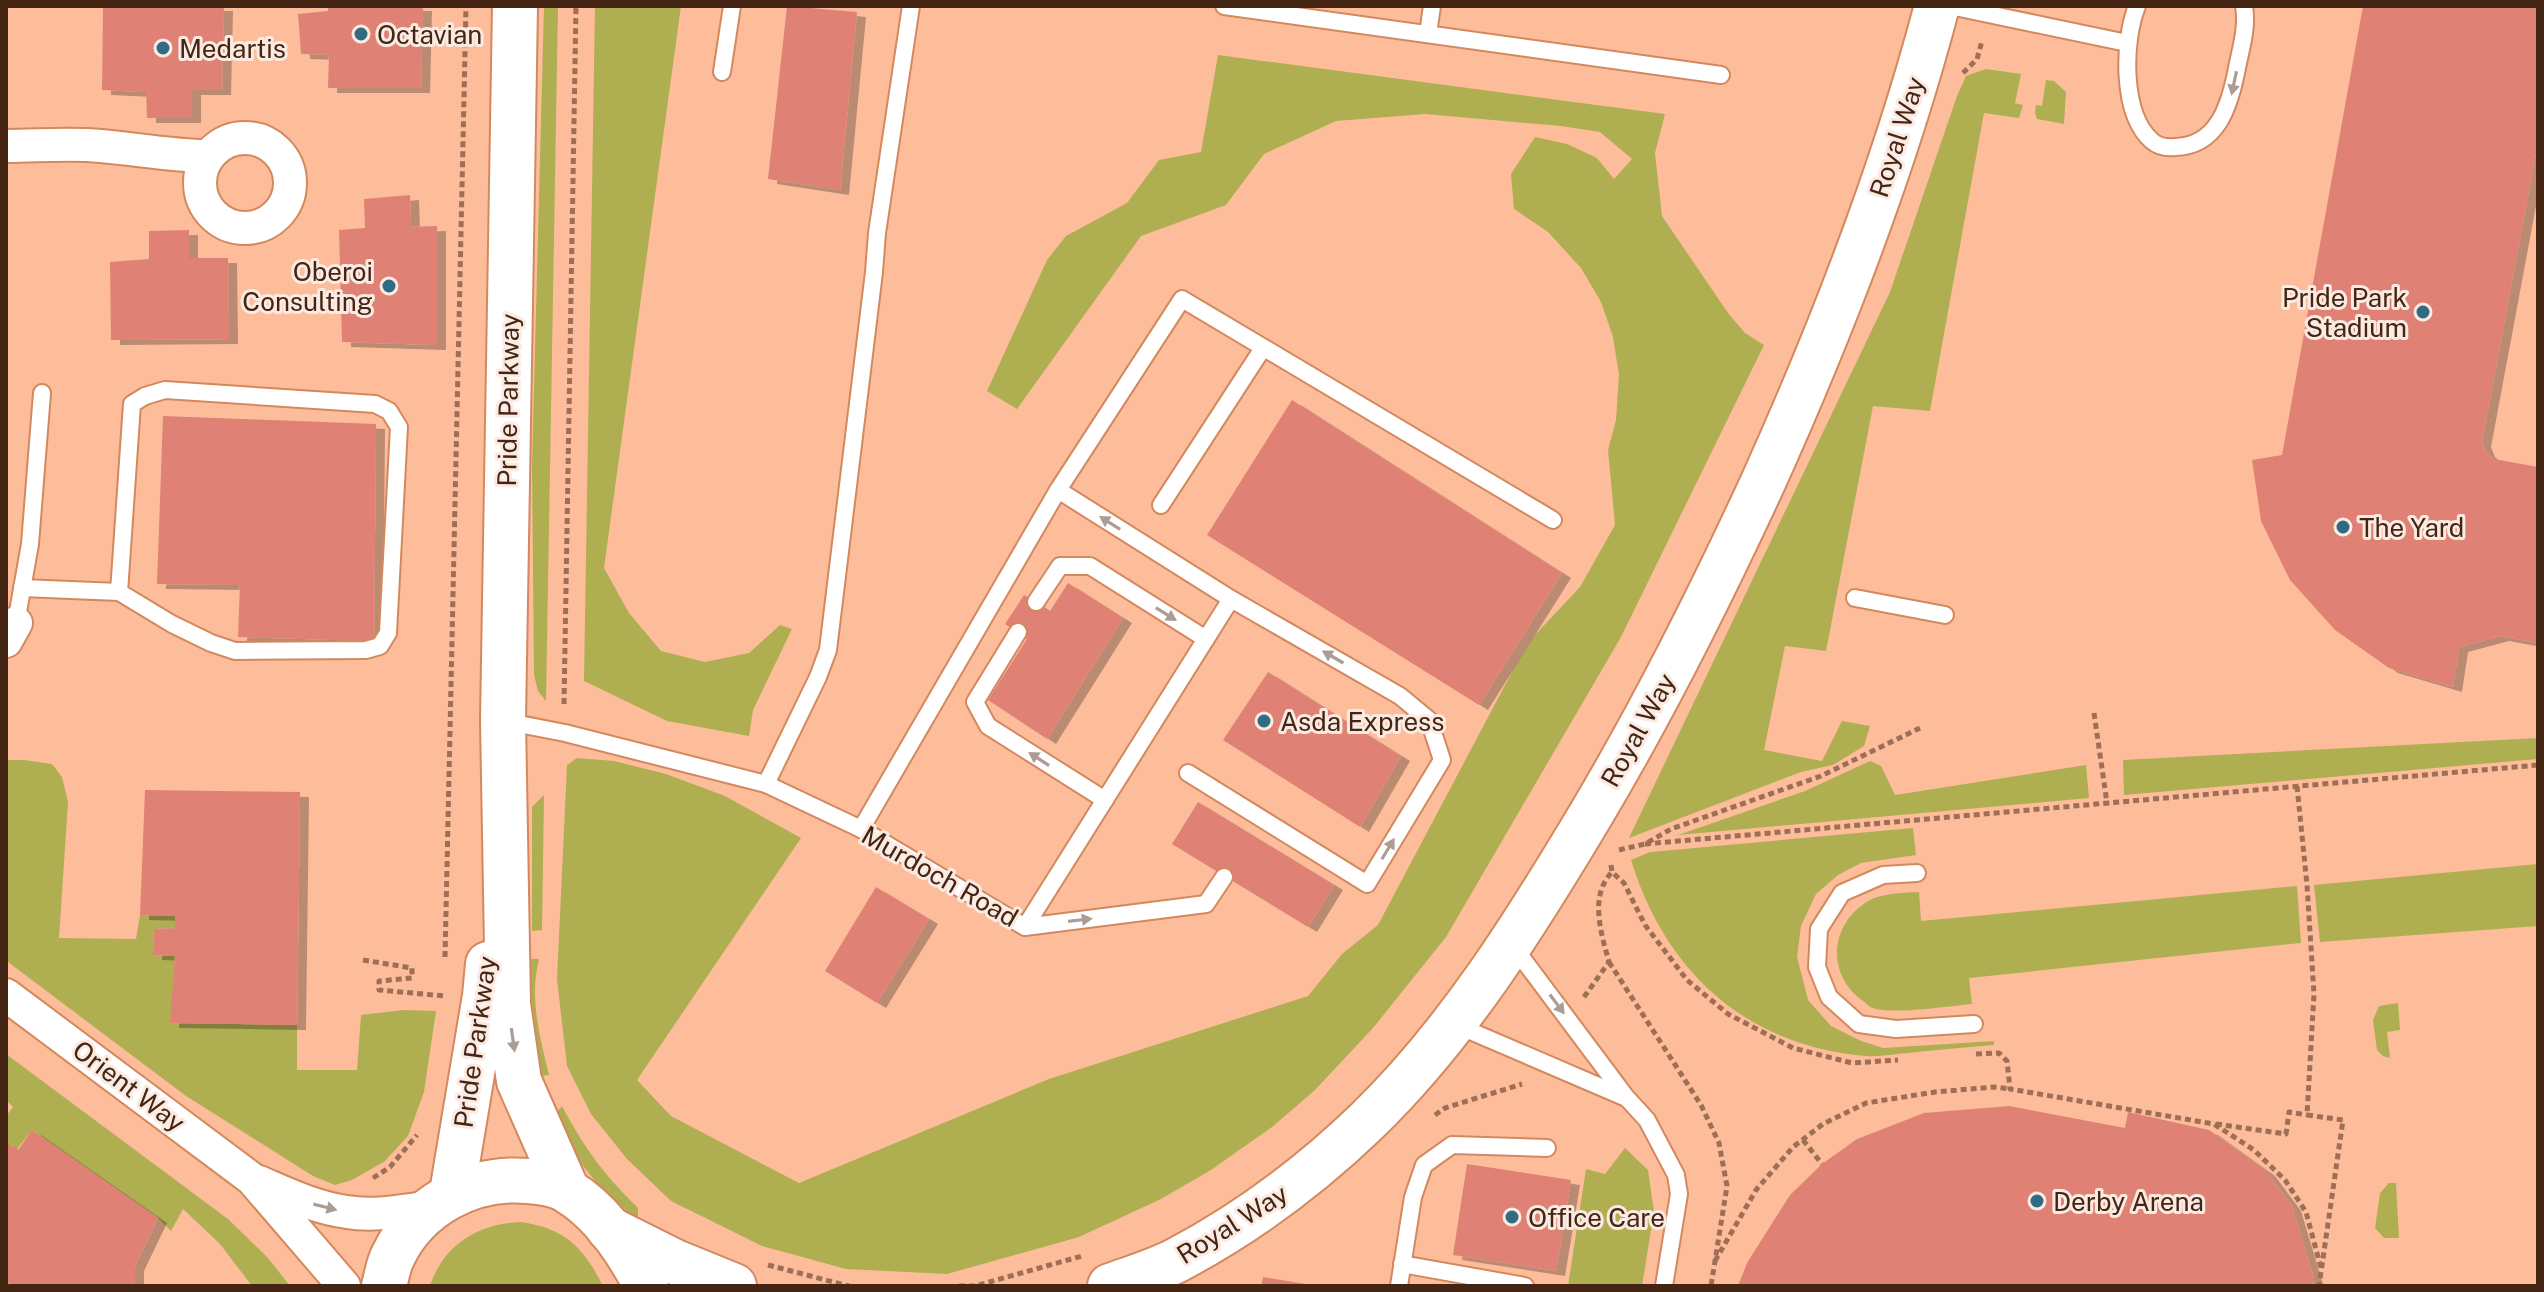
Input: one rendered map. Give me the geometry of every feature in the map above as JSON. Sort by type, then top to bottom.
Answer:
[{"type":"main road","name":"Pride Parkway","points":[[515,6],[503,720],[508,1004],[519,1081],[567,1190]]},
{"type":"main road","name":"Royal Way","points":[[1099,1270],[1180,1274],[1309,1173],[1409,1077],[1453,1024],[1546,889],[1620,765],[1700,616],[1768,470],[1861,245],[1891,159],[1937,6]]},
{"type":"main road","name":"Pride Parkway","points":[[443,1200],[485,996],[504,794]]},
{"type":"main road","points":[[384,1286],[392,1258],[406,1234],[443,1200],[493,1181],[505,1180],[543,1183],[567,1190],[609,1229],[646,1286]]},
{"type":"main road","points":[[609,1229],[675,1262],[744,1274]]},
{"type":"street","points":[[6,146],[97,145],[180,156],[208,156]]},
{"type":"street","name":"Orient Way","points":[[6,995],[252,1179],[344,1286]]},
{"type":"street","name":"Orient Way","points":[[252,1179],[305,1202],[348,1213],[374,1213],[443,1200]]},
{"type":"lane","points":[[722,72],[732,6]]},
{"type":"lane","points":[[766,784],[828,650],[877,233],[911,6]]},
{"type":"lane","points":[[1224,6],[1721,75]]},
{"type":"lane","points":[[1428,34],[1432,6]]},
{"type":"lane","points":[[1950,6],[2127,43]]},
{"type":"lane","points":[[2137,6],[2127,43],[2130,94],[2144,132],[2154,143],[2166,147],[2196,143],[2211,132],[2223,117],[2230,100],[2244,33],[2244,6]]},
{"type":"lane","points":[[861,829],[1058,490],[1182,299],[1553,520]]},
{"type":"lane","points":[[1161,505],[1263,348]]},
{"type":"lane","points":[[22,588],[119,592],[172,624],[235,651],[366,650],[380,646],[388,633],[399,427],[389,411],[375,404],[165,390],[132,404],[119,592]]},
{"type":"lane","points":[[11,632],[30,544],[42,393]]},
{"type":"lane","points":[[1058,490],[1231,599],[1400,696],[1429,720],[1442,760],[1367,884],[1188,773]]},
{"type":"lane","points":[[1036,602],[1060,566],[1090,566],[1206,639]]},
{"type":"lane","points":[[1855,598],[1945,615]]},
{"type":"lane","points":[[1025,927],[1231,599]]},
{"type":"lane","points":[[1018,632],[975,702],[988,726],[1105,800]]},
{"type":"lane","name":"Murdoch Road","points":[[503,720],[766,784],[861,829],[1025,927],[1206,904],[1224,877]]},
{"type":"lane","points":[[1250,833],[1259,818]]},
{"type":"lane","points":[[1917,873],[1883,875],[1842,893],[1819,929],[1817,967],[1829,997],[1859,1024],[1896,1029],[1974,1024]]},
{"type":"lane","points":[[1510,942],[1626,1097],[1647,1120],[1676,1175],[1679,1194],[1664,1286]]},
{"type":"lane","points":[[1453,1024],[1626,1097]]},
{"type":"lane","points":[[1399,1286],[1413,1197],[1424,1165],[1452,1145],[1547,1148]]},
{"type":"lane","points":[[1402,1264],[1525,1286]]},
{"type":"path","points":[[445,964],[466,6]]},
{"type":"path","points":[[565,733],[576,6]]},
{"type":"path","points":[[2094,713],[2107,803]]},
{"type":"path","points":[[1645,844],[1671,829],[1821,776],[1920,728]]},
{"type":"path","points":[[1610,852],[1645,844],[2538,765]]},
{"type":"path","points":[[2297,786],[2314,994],[2307,1115]]},
{"type":"path","points":[[1611,862],[1612,872],[1624,883],[1645,925],[1687,980],[1728,1014],[1793,1048],[1852,1063],[1899,1059]]},
{"type":"path","points":[[363,960],[412,968],[412,978],[379,981],[379,990],[445,996],[443,1009]]},
{"type":"path","points":[[1609,962],[1701,1105],[1719,1143],[1727,1186],[1711,1286]]},
{"type":"path","points":[[1961,1055],[1999,1053],[2007,1061],[2010,1089]]},
{"type":"path","points":[[1715,1261],[1756,1190],[1793,1147],[1823,1124],[1866,1103],[1994,1087],[2286,1134],[2289,1112],[2343,1120],[2319,1286]]},
{"type":"path","points":[[348,1213],[355,1188],[390,1167],[416,1137],[420,1124]]},
{"type":"path","points":[[2214,1124],[2254,1150],[2285,1180],[2306,1212],[2321,1268]]},
{"type":"path","points":[[1803,1140],[1822,1164]]},
{"type":"path","points":[[959,1286],[1099,1270]]},
{"type":"path","points":[[744,1274],[849,1286]]},
{"type":"shaded area","points":[[544,6],[558,6],[546,701],[538,691],[534,675],[532,464]]},
{"type":"shaded area","points":[[595,6],[681,6],[604,568],[629,613],[661,651],[705,662],[749,653],[780,625],[792,629],[753,710],[749,736],[667,721],[584,681]]},
{"type":"shaded area","points":[[1218,55],[1665,114],[1655,153],[1662,216],[1728,313],[1745,333],[1764,345],[1621,637],[1446,937],[1373,1028],[1314,1091],[1272,1127],[1211,1170],[1161,1199],[1079,1237],[947,1274],[846,1269],[762,1246],[671,1201],[627,1159],[591,1114],[567,1066],[557,979],[567,765],[577,758],[614,761],[666,774],[725,796],[801,838],[637,1080],[671,1116],[799,1183],[1049,1079],[1308,996],[1342,954],[1378,925],[1513,670],[1535,635],[1580,587],[1615,525],[1608,450],[1616,420],[1619,375],[1613,337],[1601,302],[1581,268],[1548,232],[1514,209],[1511,174],[1535,137],[1567,144],[1597,158],[1614,179],[1632,159],[1600,132],[1425,114],[1336,121],[1264,154],[1226,205],[1141,236],[1017,409],[987,391],[1047,260],[1066,236],[1127,203],[1159,160],[1201,152]]},
{"type":"shaded area","points":[[1986,69],[2021,74],[2015,103],[2023,105],[2019,118],[1984,113],[1930,411],[1873,406],[1826,651],[1785,646],[1764,750],[1822,761],[1842,721],[1870,726],[1864,746],[1833,765],[1801,772],[1629,838],[1890,292],[1966,76]]},
{"type":"shaded area","points":[[2046,80],[2054,81],[2066,92],[2064,124],[2037,119],[2036,105],[2042,106]]},
{"type":"shaded area","points":[[2538,738],[2538,759],[2124,795],[2123,760]]},
{"type":"shaded area","points":[[6,760],[52,764],[62,777],[68,802],[59,938],[136,939],[140,915],[175,916],[175,928],[154,929],[153,955],[175,956],[171,1023],[297,1025],[297,1070],[357,1070],[361,1015],[403,1010],[436,1011],[424,1092],[408,1136],[385,1161],[352,1180],[335,1185],[313,1176],[186,1096],[8,962]]},
{"type":"shaded area","points":[[1870,761],[1881,766],[1895,795],[2086,765],[2089,798],[1678,835],[1805,791]]},
{"type":"shaded area","points":[[544,795],[542,930],[532,931],[532,807]]},
{"type":"shaded area","points":[[1913,828],[1916,855],[1861,863],[1838,875],[1816,894],[1801,926],[1797,957],[1808,1000],[1831,1026],[1883,1048],[1994,1041],[1994,1045],[1865,1056],[1822,1049],[1783,1037],[1748,1019],[1716,996],[1689,969],[1666,937],[1646,900],[1631,860],[1650,852]]},
{"type":"shaded area","points":[[2538,864],[2538,926],[2320,942],[2314,885]]},
{"type":"shaded area","points":[[2297,886],[2301,943],[1969,978],[1972,1004],[1907,1010],[1873,1008],[1851,991],[1838,965],[1839,938],[1844,925],[1865,903],[1890,894],[1919,892],[1921,921]]},
{"type":"shaded area","points":[[529,959],[539,959],[535,1003],[549,1075],[539,1076],[530,1037]]},
{"type":"shaded area","points":[[2398,1003],[2400,1030],[2387,1032],[2390,1058],[2377,1050],[2373,1020],[2379,1006]]},
{"type":"shaded area","points":[[6,1054],[228,1219],[268,1258],[290,1286],[252,1286],[220,1244],[183,1209],[171,1231],[158,1218],[32,1130],[17,1149],[6,1142],[6,1116],[13,1107],[6,1100]]},
{"type":"shaded area","points":[[562,1106],[596,1161],[638,1208],[638,1222],[595,1181],[577,1158],[555,1114]]},
{"type":"shaded area","points":[[1625,1148],[1648,1170],[1654,1212],[1642,1286],[1568,1286],[1586,1169],[1605,1174]]},
{"type":"shaded area","points":[[2389,1183],[2396,1183],[2399,1238],[2384,1238],[2375,1228],[2380,1193]]},
{"type":"shaded area","points":[[520,1222],[549,1229],[571,1242],[588,1260],[603,1286],[430,1286],[444,1259],[464,1239],[490,1227]]},
{"type":"building","name":"Medartis","points":[[103,6],[224,6],[222,90],[192,90],[192,118],[147,118],[146,92],[102,90]]},
{"type":"building","name":"Octavian","points":[[328,6],[423,6],[421,88],[328,88],[329,55],[301,54],[298,14],[328,11]]},
{"type":"building","points":[[787,6],[857,12],[840,190],[768,179]]},
{"type":"building","name":"Pride Park Stadium","points":[[2363,6],[2538,6],[2538,142],[2482,442],[2486,452],[2494,459],[2538,467],[2538,643],[2500,636],[2459,647],[2453,687],[2389,668],[2335,630],[2290,580],[2261,521],[2252,460],[2282,455]]},
{"type":"building","name":"Oberoi Consulting","points":[[410,195],[411,227],[437,226],[437,345],[342,342],[339,230],[365,228],[364,199]]},
{"type":"building","points":[[189,230],[189,258],[228,258],[229,339],[111,340],[110,262],[149,259],[149,231]]},
{"type":"building","points":[[1292,400],[1562,573],[1479,705],[1207,535]]},
{"type":"building","points":[[163,416],[376,424],[374,641],[238,637],[240,585],[157,584]]},
{"type":"building","points":[[1068,583],[1123,618],[1047,739],[988,700],[1027,639],[1005,624],[1024,595],[1050,611]]},
{"type":"building","points":[[1268,672],[1401,756],[1360,827],[1223,740]]},
{"type":"building","points":[[145,790],[300,792],[297,1025],[170,1023],[175,956],[153,955],[154,929],[175,928],[175,916],[140,915]]},
{"type":"building","points":[[1198,802],[1334,885],[1308,927],[1172,844]]},
{"type":"building","points":[[876,887],[929,919],[877,1003],[825,971]]},
{"type":"building","name":"Derby Arena","points":[[2009,1106],[2125,1128],[2128,1112],[2209,1130],[2266,1171],[2292,1206],[2314,1279],[2313,1286],[1738,1286],[1747,1263],[1790,1195],[1822,1164],[1857,1139],[1924,1113]]},
{"type":"building","points":[[32,1130],[158,1218],[135,1266],[135,1282],[130,1286],[12,1286],[9,1283],[6,1286],[6,1142],[18,1150]]},
{"type":"building","name":"Office Care","points":[[1467,1164],[1571,1180],[1556,1271],[1453,1255]]},
{"type":"building","points":[[1263,1277],[1306,1284],[1306,1286],[1261,1286]]},
{"type":"place","name":"Octavian","points":[[361,34]]},
{"type":"place","name":"Medartis","points":[[163,48]]},
{"type":"place","name":"Oberoi Consulting","points":[[389,286]]},
{"type":"place","name":"Pride Park Stadium","points":[[2423,312]]},
{"type":"place","name":"The Yard","points":[[2343,527]]},
{"type":"place","name":"Asda Express","points":[[1264,721]]},
{"type":"place","name":"Derby Arena","points":[[2037,1201]]},
{"type":"place","name":"Office Care","points":[[1512,1217]]}]
